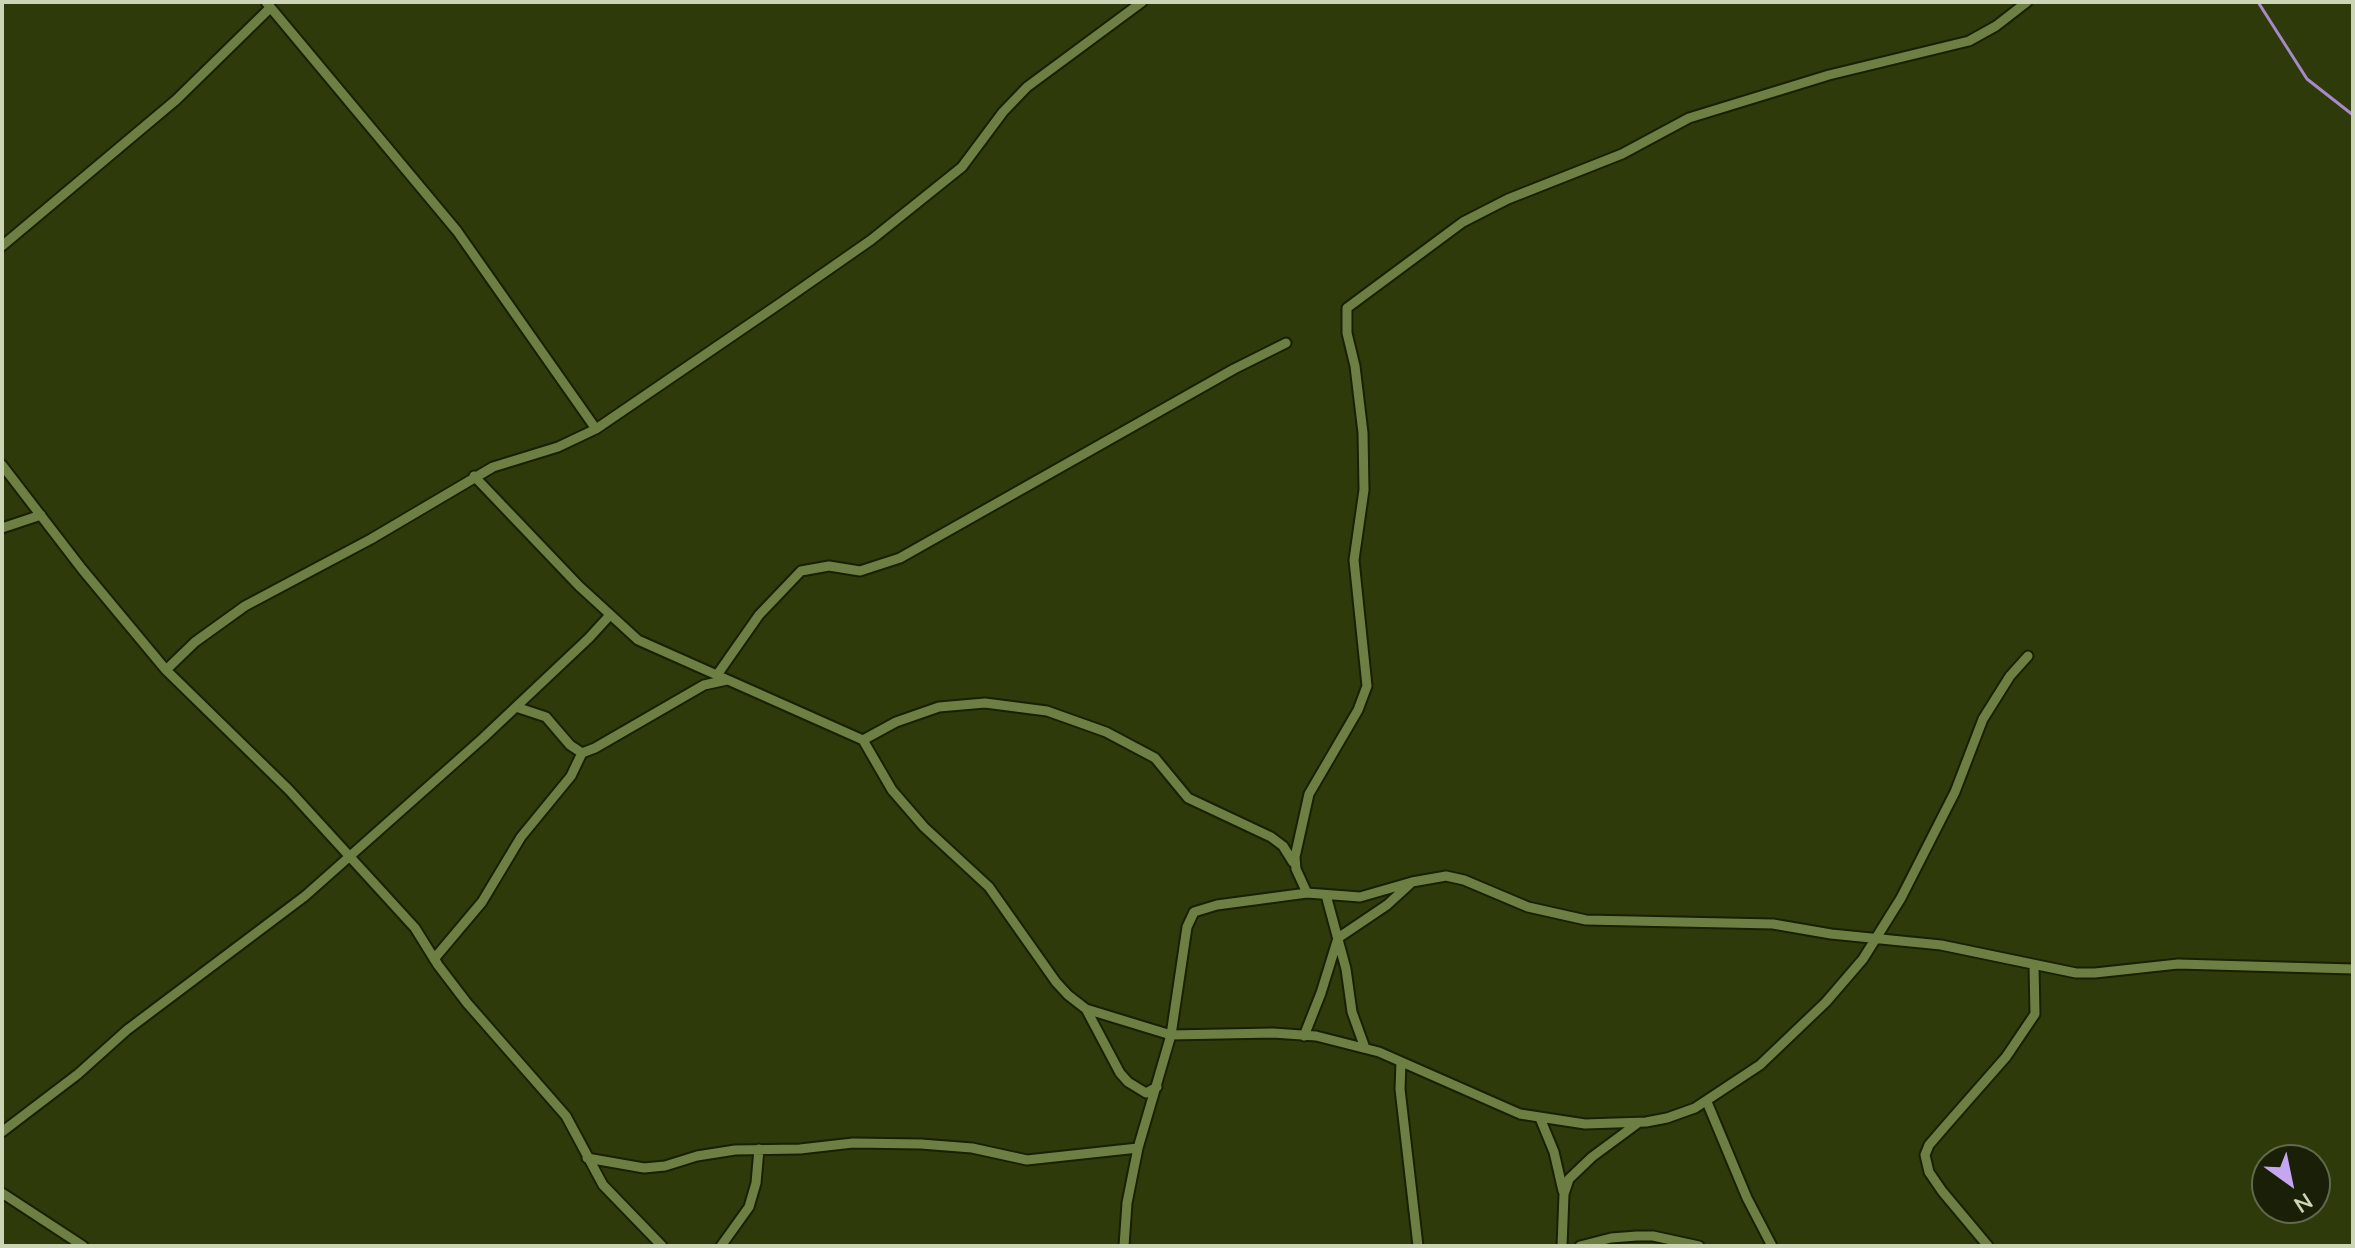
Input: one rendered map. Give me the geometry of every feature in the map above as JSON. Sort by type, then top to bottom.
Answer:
[{"type":"street","points":[[166,670],[227,617],[371,539],[474,476],[558,447],[596,429],[871,240],[962,167],[1003,112],[1027,87],[1142,2]]},
{"type":"street","points":[[1296,869],[1297,839],[1309,794],[1358,710],[1367,686],[1354,560],[1364,490],[1363,433],[1355,366],[1347,333],[1347,308],[1463,222],[1508,199],[1622,154],[1696,114],[1829,75],[1969,41],[1996,26],[2027,2]]},
{"type":"street","points":[[2,246],[176,100],[268,5],[457,231],[596,429]]},
{"type":"street","points":[[434,959],[482,902],[521,837],[571,776],[582,753],[722,677],[759,615],[801,571],[829,566],[860,571],[900,558],[1234,369],[1286,343]]},
{"type":"street","points":[[2,465],[166,670],[289,790],[415,928],[434,959],[485,1024],[563,1112],[611,1197],[662,1246]]},
{"type":"street","points":[[474,476],[610,615],[645,644],[863,740],[892,790],[924,827],[989,887],[1056,982],[1086,1009],[1171,1035],[1304,1036],[1365,1048],[1502,1107],[1540,1118],[1585,1124],[1638,1123],[1667,1118],[1707,1102],[1781,1047],[1826,1002],[1876,939],[1901,898],[1955,792],[1983,719],[2010,676],[2028,656]]},
{"type":"street","points":[[2,528],[41,515]]},
{"type":"street","points":[[2,1132],[78,1074],[127,1030],[305,896],[516,707],[610,615]]},
{"type":"street","points":[[863,740],[896,722],[939,707],[985,703],[1047,711],[1106,732],[1155,758],[1188,798],[1279,843],[1307,893]]},
{"type":"street","points":[[516,707],[546,717],[570,745],[582,753]]},
{"type":"street","points":[[1124,1246],[1127,1203],[1138,1148],[1171,1035],[1187,927],[1194,912],[1236,901],[1307,893],[1360,897],[1446,876],[1528,907],[1586,920],[1773,924],[1966,949],[2034,966],[2095,973],[2178,964],[2353,969]]},
{"type":"street","points":[[1304,1036],[1338,938],[1387,905],[1412,882]]},
{"type":"street","points":[[1326,895],[1346,969],[1352,1012],[1365,1048]]},
{"type":"street","points":[[1988,1246],[1942,1191],[1929,1172],[1925,1155],[1948,1123],[2006,1057],[2035,1014],[2034,966]]},
{"type":"street","points":[[1086,1009],[1120,1073],[1128,1082],[1146,1093],[1157,1087]]},
{"type":"street","points":[[1401,1062],[1400,1089],[1418,1246]]},
{"type":"street","points":[[1707,1102],[1747,1198],[1772,1246]]},
{"type":"street","points":[[1540,1118],[1554,1152],[1564,1194],[1562,1246]]},
{"type":"street","points":[[1564,1194],[1569,1179],[1592,1157],[1638,1123]]},
{"type":"street","points":[[587,1158],[633,1167],[656,1167],[697,1156],[853,1143],[972,1148],[1027,1160],[1138,1148]]},
{"type":"street","points":[[721,1246],[749,1207],[756,1183],[759,1149]]},
{"type":"street","points":[[2,1193],[83,1246]]},
{"type":"street","points":[[1580,1246],[1611,1238],[1637,1236],[1653,1236],[1699,1246]]},
{"type":"waterway","points":[[2258,2],[2307,79],[2353,115]]}]
